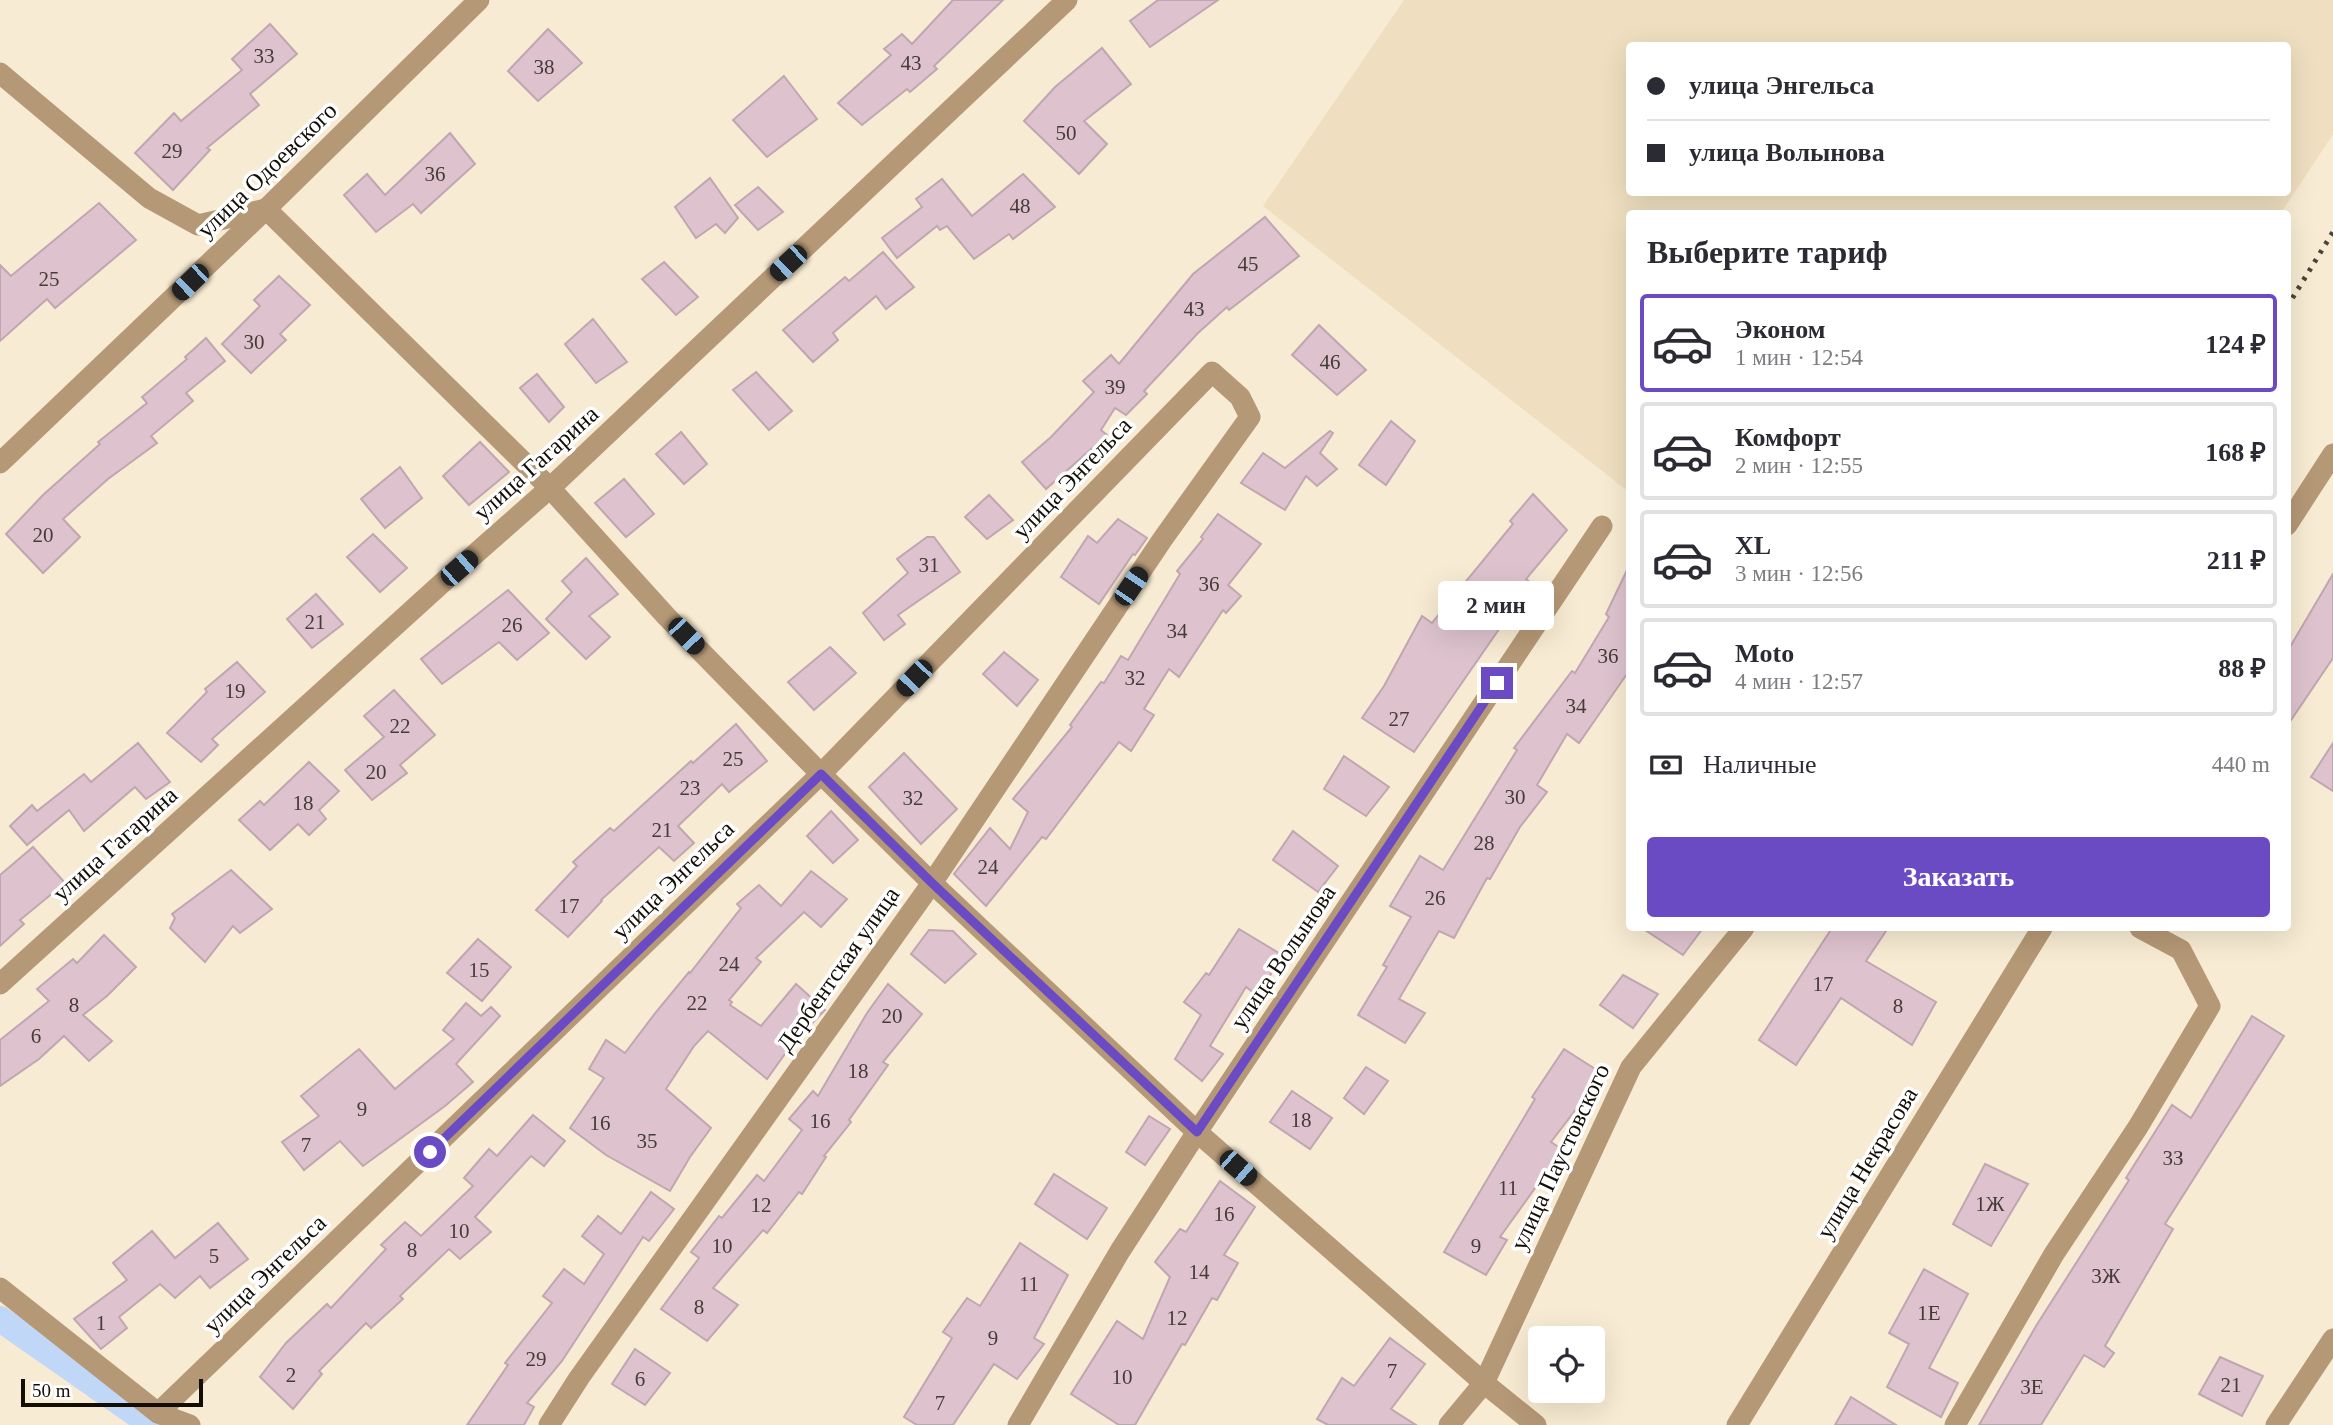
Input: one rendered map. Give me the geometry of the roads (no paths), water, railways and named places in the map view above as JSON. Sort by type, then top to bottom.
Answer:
[{"type":"street","name":"улица Одоевского","points":[[0,463],[266,209],[479,0]]},
{"type":"street","name":"улица Гагарина","points":[[0,984],[550,488],[1067,0]]},
{"type":"street","points":[[0,73],[149,198],[198,225],[266,209],[550,488],[666,616],[932,883],[1197,1132],[1484,1383],[1536,1425]]},
{"type":"street","name":"улица Энгельса","points":[[158,1413],[821,774],[1212,372]]},
{"type":"street","name":"Дербентская улица","points":[[549,1425],[579,1378],[932,883],[1162,540],[1250,417],[1240,397],[1212,372]]},
{"type":"street","points":[[2291,519],[2333,454]]},
{"type":"street","name":"улица Волынова","points":[[1018,1425],[1121,1251],[1197,1132],[1602,526]]},
{"type":"street","name":"улица Паустовского","points":[[1449,1425],[1484,1383],[1630,1067],[1742,931]]},
{"type":"street","name":"улица Некрасова","points":[[1737,1425],[2040,931]]},
{"type":"street","points":[[1955,1425],[2054,1254],[2138,1127],[2210,1006],[2181,950],[2146,931]]},
{"type":"street","points":[[0,1288],[158,1413],[190,1425]]},
{"type":"street","points":[[2276,1425],[2333,1339]]},
{"type":"waterway","points":[[0,1319],[152,1425]]},
{"type":"railway","points":[[2291,300],[2333,232]]}]
